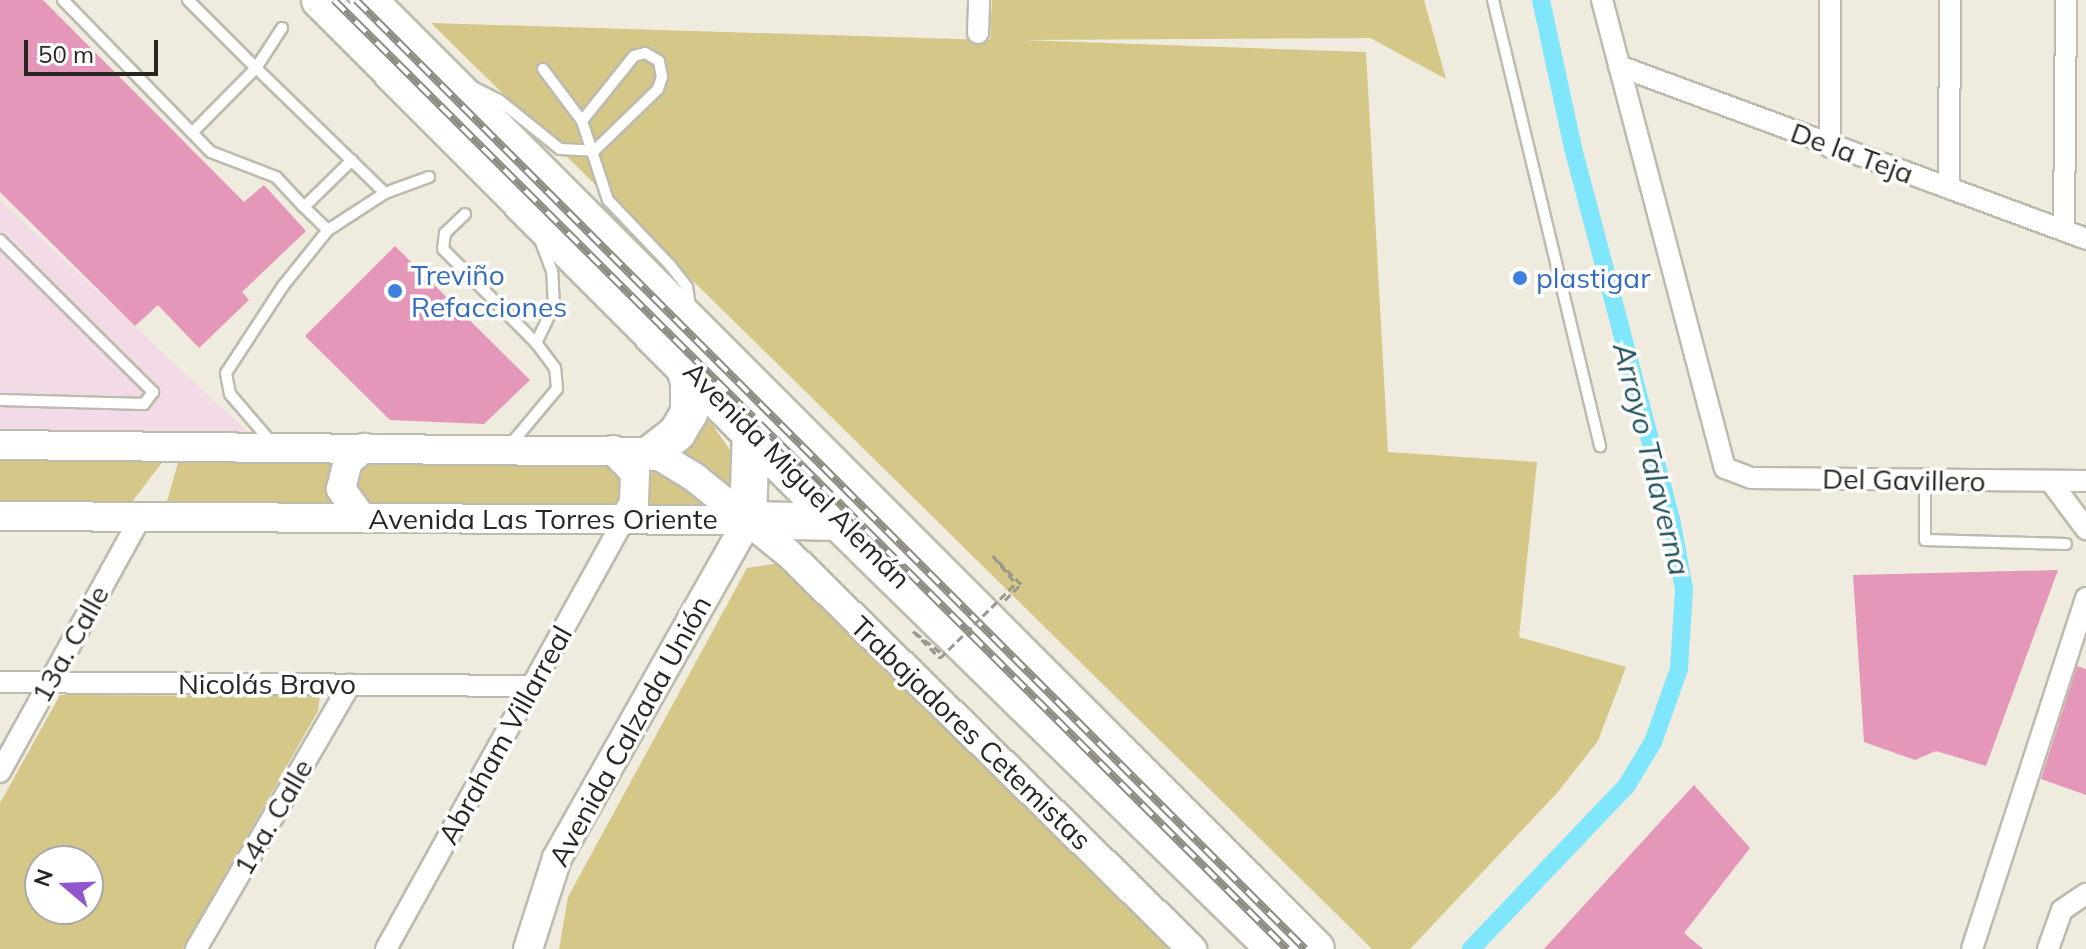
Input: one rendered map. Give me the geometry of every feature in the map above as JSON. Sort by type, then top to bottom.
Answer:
[{"type":"highway","name":"Avenida Miguel Alemán","points":[[320,0],[541,235],[687,342],[751,430],[838,522],[1275,949]]},
{"type":"highway","name":"Avenida Miguel Alemán","points":[[368,0],[451,84],[687,342],[1316,949]]},
{"type":"highway","points":[[653,452],[677,433],[689,413],[687,342]]},
{"type":"highway","points":[[751,430],[748,520],[838,522]]},
{"type":"street","points":[[978,33],[979,0]]},
{"type":"street","points":[[1602,0],[1619,66]]},
{"type":"street","points":[[1830,0],[1830,147]]},
{"type":"street","points":[[1949,187],[1950,0]]},
{"type":"street","points":[[2064,230],[2066,0]]},
{"type":"street","name":"De la Teja","points":[[1619,66],[1830,147],[1949,187],[2086,239]]},
{"type":"street","name":"Del Gavillero","points":[[1619,66],[1725,468],[1751,478],[2086,481]]},
{"type":"street","points":[[0,445],[508,448],[653,452]]},
{"type":"street","points":[[362,518],[341,489],[348,461],[364,448]]},
{"type":"street","points":[[613,450],[635,473],[634,503],[624,520]]},
{"type":"street","name":"Avenida Las Torres Oriente","points":[[653,452],[748,520]]},
{"type":"street","points":[[2051,482],[2086,529]]},
{"type":"street","name":"Avenida Las Torres Oriente","points":[[0,516],[748,520]]},
{"type":"street","name":"13a. Calle","points":[[0,772],[141,517]]},
{"type":"street","name":"Abraham Villarreal","points":[[386,949],[624,520]]},
{"type":"street","name":"Avenida Calzada Unión","points":[[528,949],[557,858],[748,520]]},
{"type":"street","name":"Trabajadores Cetemistas","points":[[748,520],[788,553],[1192,949]]},
{"type":"street","points":[[1972,949],[2086,598]]},
{"type":"street","name":"Nicolás Bravo","points":[[0,682],[533,686]]},
{"type":"street","name":"14a. Calle","points":[[196,949],[350,684]]},
{"type":"street","points":[[2048,949],[2077,898]]},
{"type":"lane","points":[[63,0],[216,156],[276,177],[328,230]]},
{"type":"lane","points":[[188,0],[385,193]]},
{"type":"lane","points":[[1493,0],[1600,446]]},
{"type":"lane","points":[[192,133],[256,68],[282,28]]},
{"type":"lane","points":[[451,84],[479,88],[499,100],[560,149],[594,151],[658,89],[662,77],[659,61],[645,53],[634,56],[582,121]]},
{"type":"lane","points":[[543,69],[582,121],[612,207],[687,287],[687,342]]},
{"type":"lane","points":[[304,207],[352,160]]},
{"type":"lane","points":[[276,447],[230,394],[226,373],[283,286],[328,230],[385,193],[429,177]]},
{"type":"lane","points":[[465,214],[445,233],[443,249],[536,343],[555,368],[557,389],[508,448]]},
{"type":"lane","points":[[536,343],[554,306],[552,271],[541,235]]},
{"type":"lane","points":[[0,240],[153,392],[144,404],[0,400]]},
{"type":"lane","points":[[1925,481],[1925,540],[2066,544]]},
{"type":"path","points":[[940,652],[913,631],[940,658],[1016,583],[993,556],[1021,584]]},
{"type":"shaded area","points":[[992,0],[1424,0],[1446,79],[1370,38],[1022,40],[1366,52],[1388,452],[1537,462],[1519,637],[1626,667],[1598,741],[1557,793],[1410,949],[1372,949],[431,23],[990,40]]},
{"type":"shaded area","points":[[0,200],[253,437],[0,432]]},
{"type":"shaded area","points":[[700,407],[739,463],[741,508],[677,450]]},
{"type":"shaded area","points":[[0,455],[167,456],[128,507],[0,506]]},
{"type":"shaded area","points":[[180,456],[334,457],[333,508],[165,508]]},
{"type":"shaded area","points":[[616,458],[630,481],[616,510],[358,506],[351,468],[357,461]]},
{"type":"shaded area","points":[[654,459],[712,508],[641,510],[644,468]]},
{"type":"shaded area","points":[[781,563],[1175,949],[559,949],[568,897],[747,568]]},
{"type":"shaded area","points":[[60,695],[320,696],[318,711],[183,949],[0,949],[0,803]]},
{"type":"building","points":[[0,0],[43,0],[244,202],[264,185],[306,231],[242,292],[249,300],[199,348],[158,305],[135,326],[0,192]]},
{"type":"building","name":"Treviño Refacciones","points":[[395,246],[530,380],[484,424],[390,420],[305,336]]},
{"type":"building","points":[[2058,570],[1986,766],[1936,751],[1915,760],[1864,742],[1853,575]]},
{"type":"building","points":[[2077,666],[2086,669],[2086,795],[2041,779]]},
{"type":"building","points":[[1694,785],[1750,848],[1684,933],[1703,949],[1544,949]]},
{"type":"waterway","name":"Arroyo Talaverna","points":[[1471,949],[1627,785],[1653,742],[1679,669],[1684,589],[1671,519],[1573,148],[1541,0]]},
{"type":"railway","points":[[334,0],[1287,949]]},
{"type":"railway","points":[[356,0],[1305,949]]},
{"type":"place","name":"plastigar","points":[[1520,278]]},
{"type":"place","name":"Treviño Refacciones","points":[[395,291]]}]
